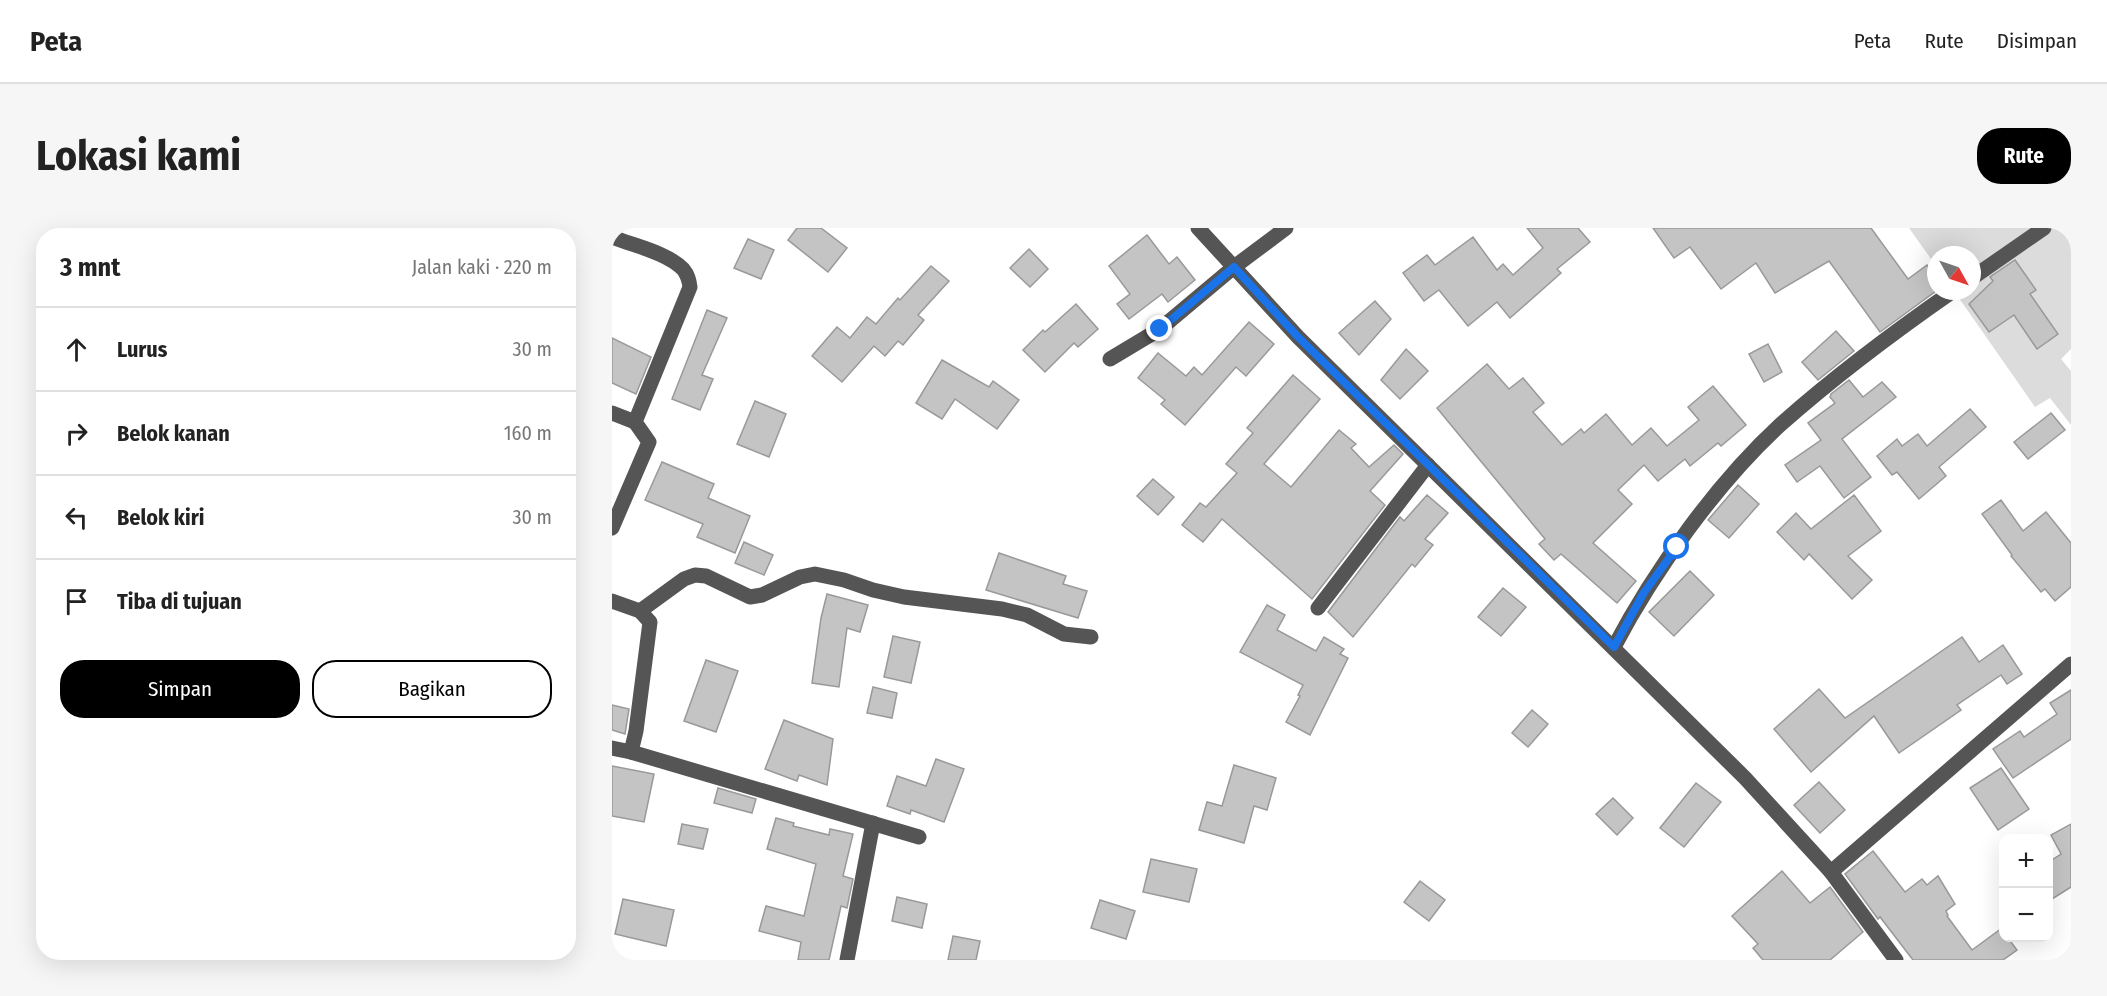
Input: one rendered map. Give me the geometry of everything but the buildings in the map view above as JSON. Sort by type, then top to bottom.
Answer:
[{"type":"street","points":[[1198,228],[1298,337],[1745,778],[1831,872],[1896,960]]},
{"type":"street","points":[[1110,359],[1160,329],[1234,267],[1286,228]]},
{"type":"street","points":[[1981,272],[2044,228]]},
{"type":"street","points":[[612,237],[663,257],[682,268],[688,276],[690,287],[635,422]]},
{"type":"street","points":[[1614,647],[1643,594],[1677,547],[1749,457],[1780,425],[1846,371],[1941,300]]},
{"type":"street","points":[[612,413],[635,422],[649,441],[612,528]]},
{"type":"street","points":[[1318,608],[1428,465]]},
{"type":"street","points":[[640,611],[684,579],[695,575],[706,576],[750,597],[762,595],[800,577],[815,574],[904,597],[1002,609],[1027,615],[1064,634],[1090,637]]},
{"type":"street","points":[[612,601],[640,611],[650,622],[636,731],[631,752]]},
{"type":"street","points":[[1831,872],[2071,664]]},
{"type":"street","points":[[612,748],[919,837]]},
{"type":"street","points":[[847,960],[873,823]]},
{"type":"shaded area","points":[[1909,228],[2071,228],[2071,349],[2061,359],[2071,371],[2071,425],[2050,398],[2035,407],[1960,300],[1981,300],[1981,246],[1927,246],[1927,253]]},
{"type":"route","points":[[1160,329],[1234,267],[1298,337],[1614,647],[1643,594],[1677,547]]}]
